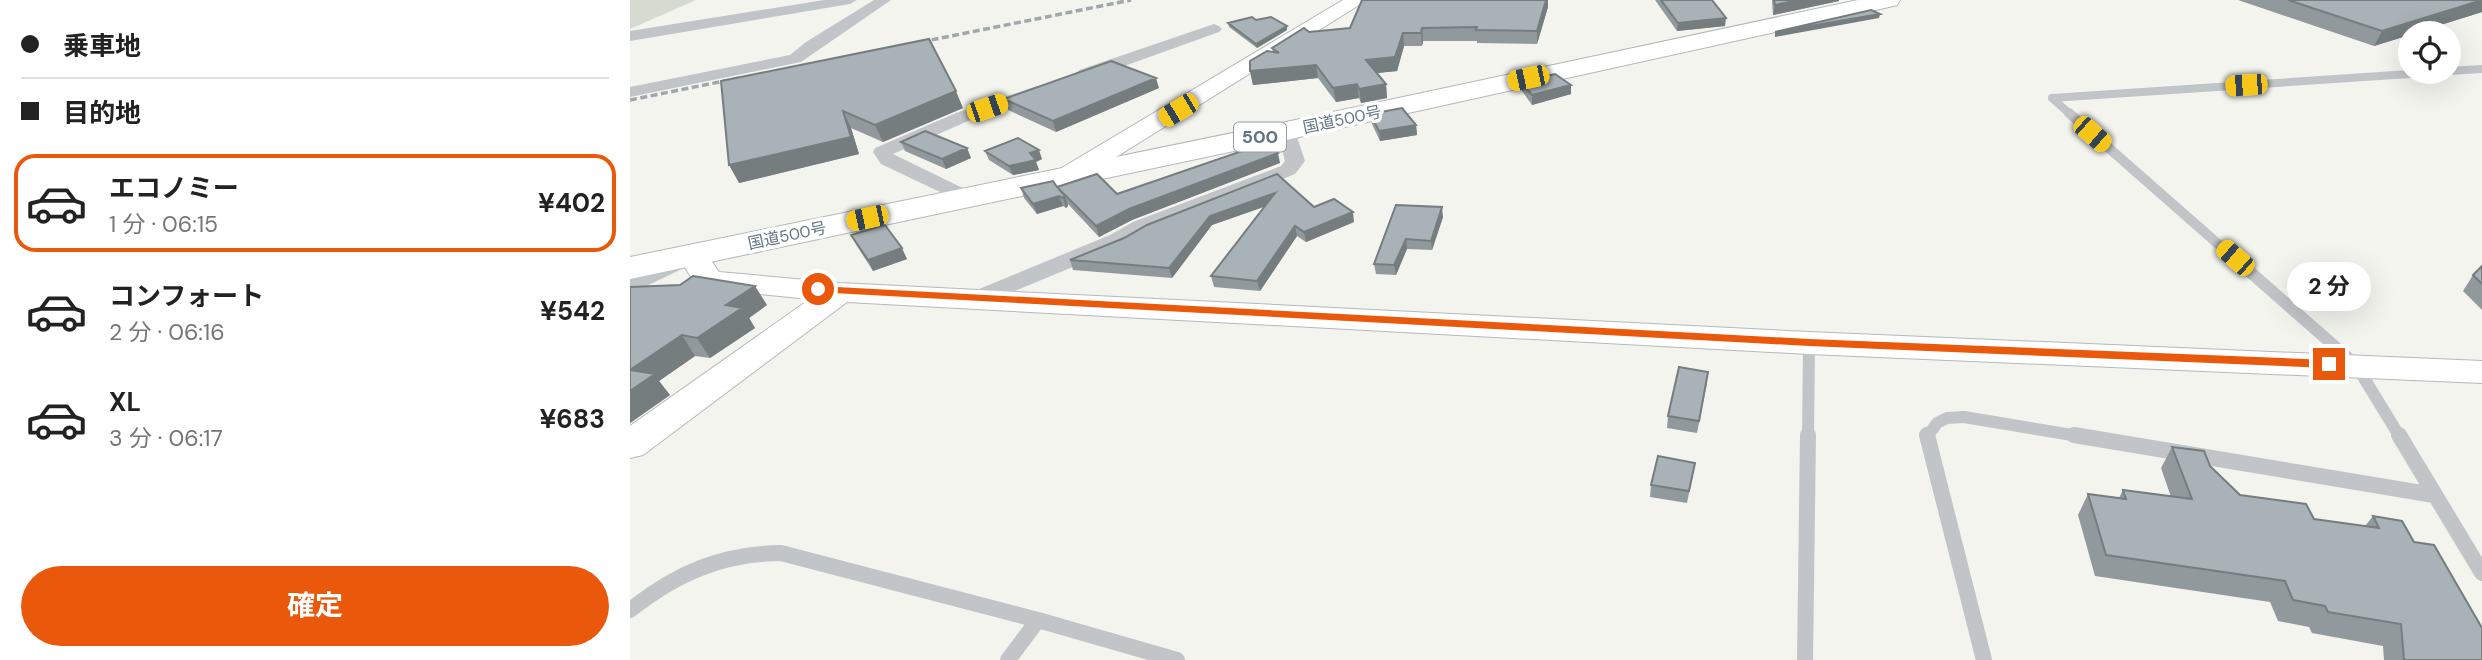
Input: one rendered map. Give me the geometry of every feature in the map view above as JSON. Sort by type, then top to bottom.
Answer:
[{"type":"highway","name":"国道500号","points":[[630,268],[1286,131],[1889,0]]},
{"type":"street","points":[[630,36],[850,0]]},
{"type":"street","points":[[630,92],[795,59],[812,45],[884,0]]},
{"type":"street","points":[[1069,175],[1357,0]]},
{"type":"street","points":[[968,198],[888,160],[882,152],[962,117],[1213,29]]},
{"type":"street","points":[[975,299],[1118,240],[1141,226],[1288,170],[1295,161],[1286,131]]},
{"type":"street","points":[[630,286],[692,255],[709,281],[839,292],[1809,343],[2482,372]]},
{"type":"street","points":[[630,445],[839,292]]},
{"type":"lane","points":[[2461,70],[2482,69]]},
{"type":"lane","points":[[2398,75],[2052,98],[2356,365],[2482,573]]},
{"type":"lane","points":[[1805,660],[1809,343]]},
{"type":"lane","points":[[1984,660],[1927,436],[1933,425],[1942,420],[1964,416],[2434,495]]},
{"type":"lane","points":[[630,610],[655,588],[678,575],[729,555],[752,552],[781,554],[1038,620],[1177,660]]},
{"type":"lane","points":[[1008,660],[1038,620]]},
{"type":"shaded area","points":[[630,0],[696,0],[630,29]]},
{"type":"building","points":[[1362,0],[1546,0],[1537,31],[1476,30],[1477,27],[1422,28],[1421,33],[1403,33],[1395,57],[1366,60],[1386,84],[1359,89],[1357,84],[1333,88],[1316,65],[1250,71],[1250,61],[1267,51],[1279,53],[1272,48],[1304,28],[1309,32],[1350,28]]},
{"type":"building","points":[[1661,0],[1712,0],[1726,18],[1678,23]]},
{"type":"building","points":[[1774,0],[1799,0],[1775,5]]},
{"type":"building","points":[[2288,0],[2482,0],[2414,21],[2398,21],[2398,26],[2382,31]]},
{"type":"building","points":[[1871,10],[1880,14],[1775,32]]},
{"type":"building","points":[[1252,17],[1256,20],[1271,17],[1287,26],[1256,44],[1228,23]]},
{"type":"building","points":[[929,39],[956,91],[875,125],[843,111],[851,137],[729,165],[721,81]]},
{"type":"building","points":[[1111,61],[1156,78],[1053,121],[1004,99]]},
{"type":"building","points":[[1555,74],[1571,85],[1532,95],[1521,82]]},
{"type":"building","points":[[1402,108],[1416,125],[1379,131],[1370,114]]},
{"type":"building","points":[[925,131],[967,148],[942,159],[901,142]]},
{"type":"building","points":[[1018,138],[1039,150],[1030,153],[1036,160],[1009,166],[985,151]]},
{"type":"building","points":[[1265,143],[1278,153],[1129,209],[1096,226],[1058,188],[1065,196],[1063,198],[1059,196],[1033,204],[1021,188],[1053,181],[1057,187],[1097,174],[1117,194]]},
{"type":"building","points":[[1277,174],[1314,207],[1334,199],[1353,212],[1304,232],[1295,226],[1257,281],[1211,276],[1275,193],[1210,216],[1169,268],[1070,260],[1124,238],[1147,225]]},
{"type":"building","points":[[1396,205],[1442,207],[1431,241],[1406,239],[1394,265],[1374,264]]},
{"type":"building","points":[[885,225],[902,248],[868,260],[851,235]]},
{"type":"building","points":[[2482,266],[2482,284],[2473,275]]},
{"type":"building","points":[[693,276],[755,286],[726,305],[742,308],[697,338],[682,335],[630,370],[630,287],[680,285]]},
{"type":"building","points":[[1679,367],[1708,372],[1699,421],[1668,416]]},
{"type":"building","points":[[630,370],[655,374],[630,391]]},
{"type":"building","points":[[2172,447],[2204,451],[2210,466],[2240,495],[2306,504],[2314,519],[2379,528],[2373,516],[2402,521],[2414,542],[2434,545],[2482,628],[2482,660],[2405,660],[2401,624],[2328,612],[2325,606],[2293,600],[2285,581],[2106,555],[2088,494],[2126,499],[2123,490],[2192,499]]},
{"type":"building","points":[[1658,456],[1695,463],[1689,491],[1651,485]]},
{"type":"railway","points":[[911,44],[1131,0]]},
{"type":"railway","points":[[630,100],[739,78]]},
{"type":"route","points":[[818,289],[1809,343],[2329,364]]}]
